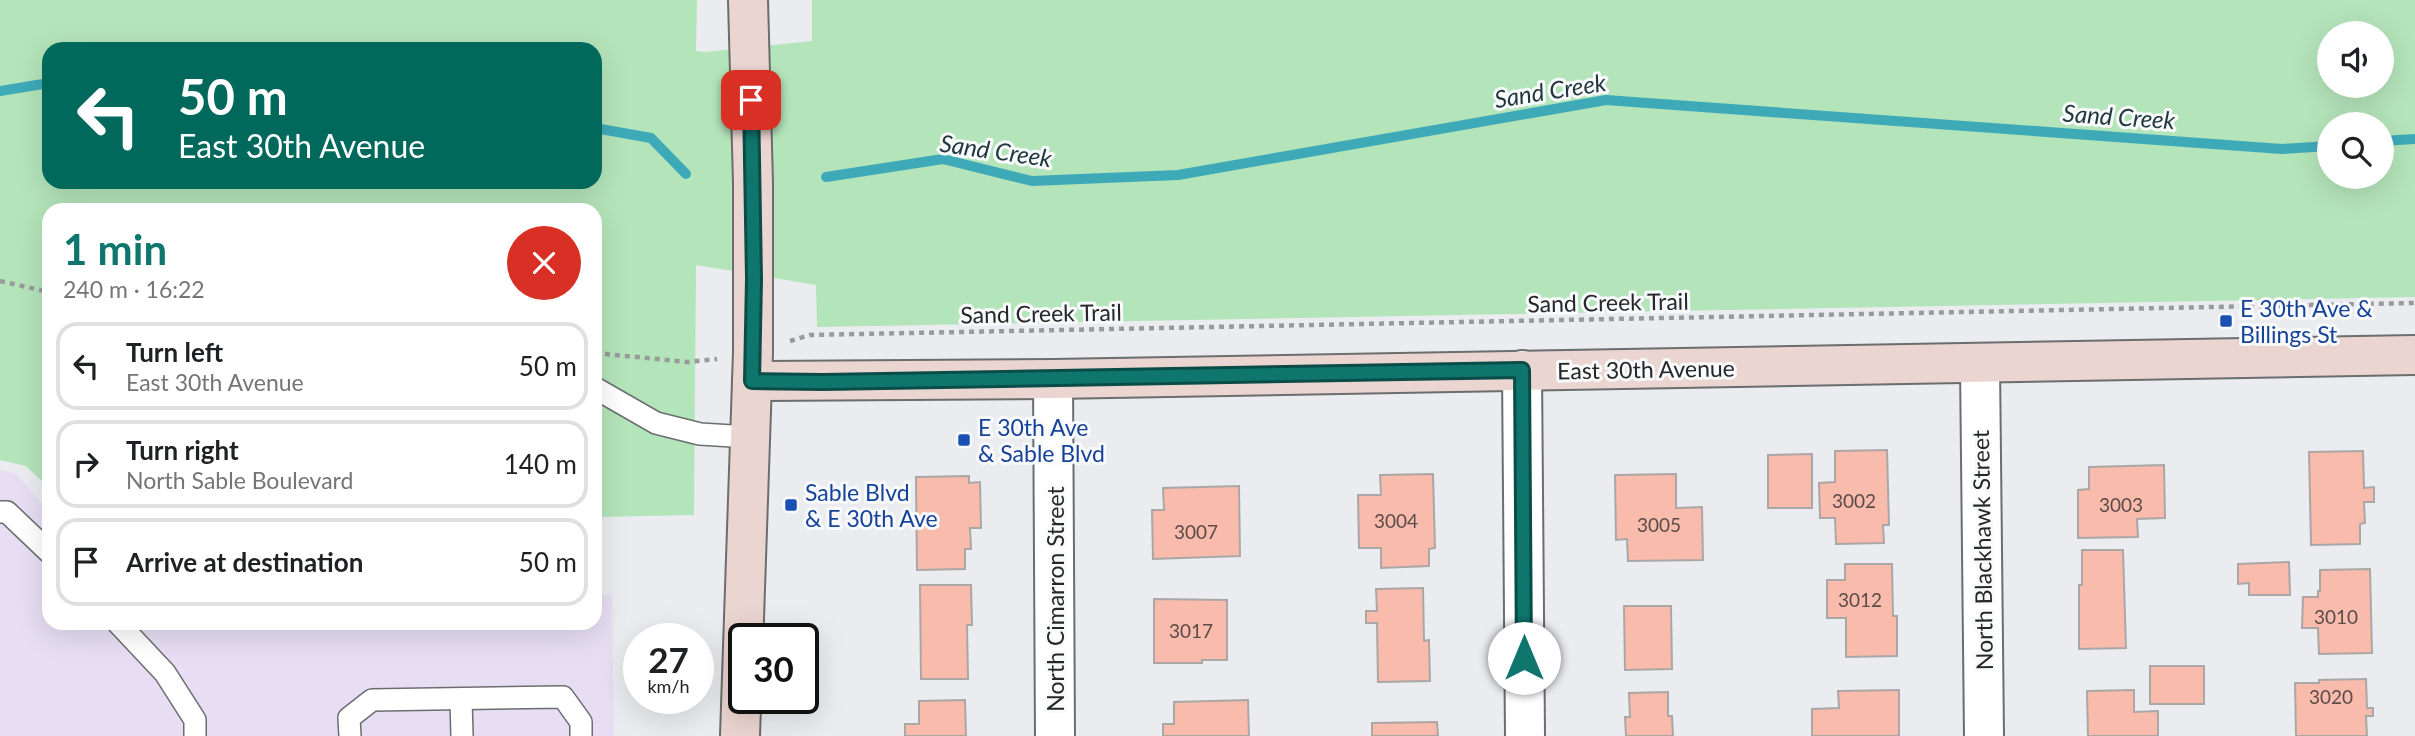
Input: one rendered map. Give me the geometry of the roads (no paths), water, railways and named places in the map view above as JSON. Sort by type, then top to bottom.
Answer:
[{"type":"street","points":[[740,736],[754,279],[748,9]]},
{"type":"street","name":"East 30th Avenue","points":[[752,381],[1053,379],[2415,355]]},
{"type":"street","name":"North Blackhawk Street","points":[[1980,364],[1984,736]]},
{"type":"street","points":[[1522,370],[1525,736]]},
{"type":"street","name":"North Cimarron Street","points":[[1053,379],[1055,736]]},
{"type":"lane","points":[[602,392],[656,423],[700,434],[749,437]]},
{"type":"lane","points":[[0,512],[7,512],[42,545]]},
{"type":"lane","points":[[125,630],[165,673],[195,720],[195,736]]},
{"type":"lane","points":[[350,736],[349,718],[372,700],[563,697],[581,722],[581,736]]},
{"type":"lane","points":[[461,699],[462,736]]},
{"type":"waterway","name":"Sand Creek","points":[[0,91],[42,84]]},
{"type":"waterway","name":"Sand Creek","points":[[826,177],[943,159],[1032,181],[1178,175],[1606,100],[2282,149],[2317,147]]},
{"type":"waterway","name":"Sand Creek","points":[[602,129],[651,138],[686,174]]},
{"type":"waterway","name":"Sand Creek","points":[[2394,140],[2415,139]]},
{"type":"place","name":"E 30th Ave & Billings St","points":[[2226,321]]},
{"type":"place","name":"E 30th Ave & Sable Blvd","points":[[964,440]]},
{"type":"place","name":"Sable Blvd & E 30th Ave","points":[[791,505]]}]
